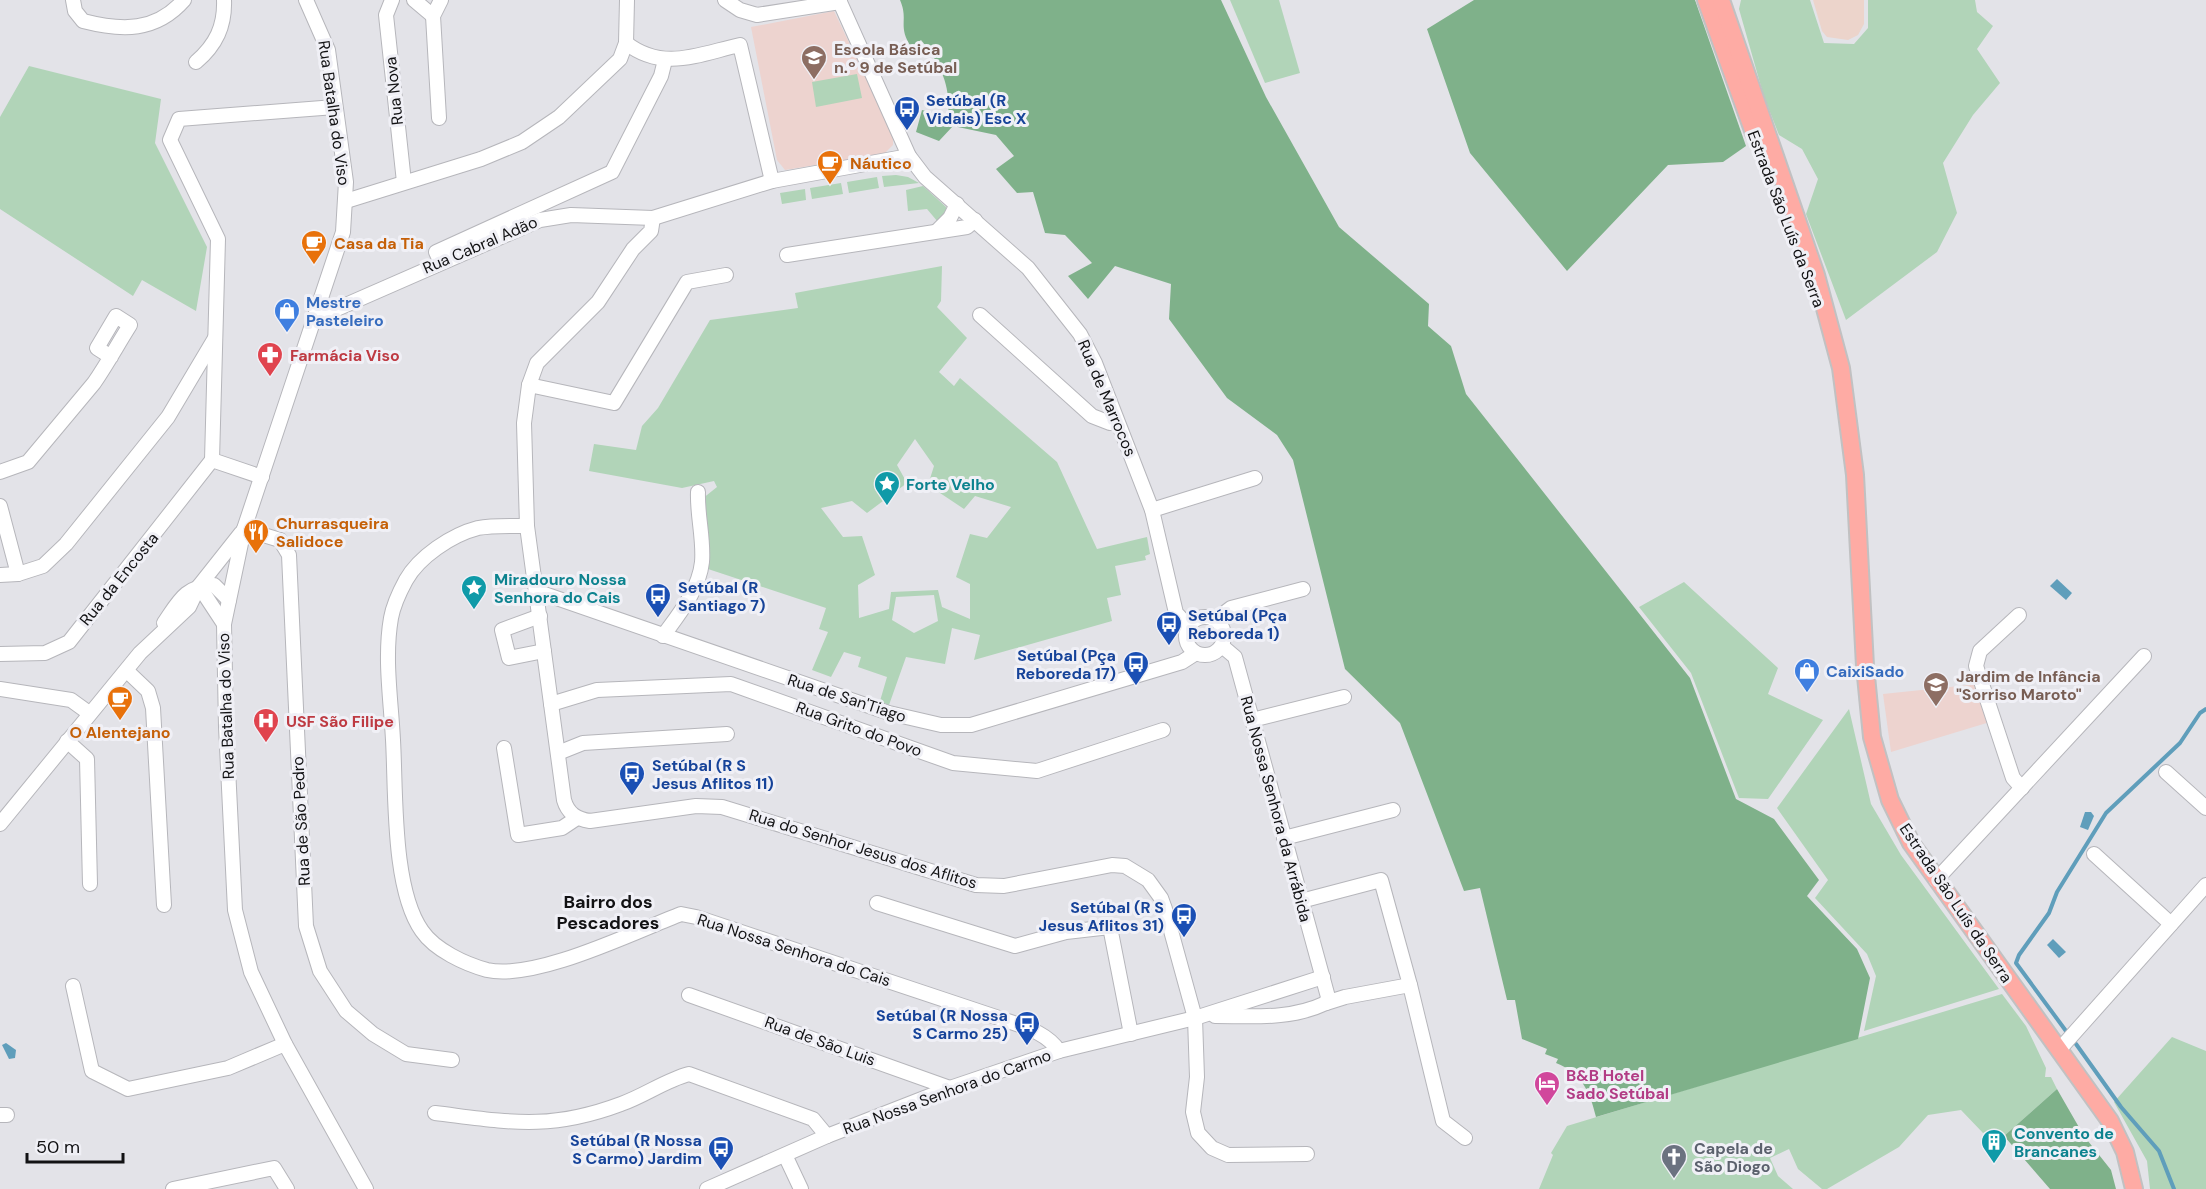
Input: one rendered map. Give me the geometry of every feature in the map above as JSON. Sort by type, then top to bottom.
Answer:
[{"type":"main road","name":"Estrada São Luís da Serra","points":[[1706,0],[1821,310],[1843,390],[1852,442]]},
{"type":"main road","name":"Estrada São Luís da Serra","points":[[1721,0],[1738,56],[1823,299],[1841,368],[1852,442],[1872,737],[1879,769],[1900,823],[1936,880],[2110,1121],[2125,1152],[2133,1189]]},
{"type":"main road","points":[[1730,0],[1738,56]]},
{"type":"street","points":[[73,0],[75,11],[83,21],[129,27],[155,24],[171,16],[184,0]]},
{"type":"street","points":[[196,62],[207,53],[218,35],[225,18],[224,0]]},
{"type":"street","name":"Rua Batalha do Viso","points":[[306,0],[328,50],[346,201],[343,232],[244,529],[224,624],[235,909],[251,972],[285,1044],[366,1189]]},
{"type":"street","name":"Rua Nova","points":[[392,0],[386,15],[404,182]]},
{"type":"street","points":[[414,0],[433,16]]},
{"type":"street","points":[[439,118],[433,16],[441,0]]},
{"type":"street","points":[[346,201],[481,159],[522,142],[559,117],[595,86],[620,59],[626,43],[627,0]]},
{"type":"street","points":[[726,0],[740,10],[757,15],[839,1]]},
{"type":"street","name":"Rua de Marrocos","points":[[839,1],[909,156],[925,177],[1028,268],[1080,334],[1095,363],[1152,510],[1176,613],[1189,627]]},
{"type":"street","points":[[626,43],[646,56],[664,60],[740,45],[772,181]]},
{"type":"street","points":[[440,261],[436,252],[612,172],[661,76],[664,60]]},
{"type":"street","points":[[262,477],[212,460],[219,239],[170,140],[179,119],[335,107]]},
{"type":"street","name":"Rua Cabral Adão","points":[[316,318],[440,261],[540,220],[556,216],[654,218],[772,181],[909,156]]},
{"type":"street","points":[[937,231],[950,218],[957,204]]},
{"type":"street","points":[[577,818],[566,806],[527,526],[524,423],[529,385],[537,363],[598,302],[633,249],[651,231],[654,218]]},
{"type":"street","points":[[787,255],[967,227],[975,220]]},
{"type":"street","points":[[529,385],[614,403],[687,282],[726,275]]},
{"type":"street","points":[[980,315],[1092,416],[1110,423],[1116,421]]},
{"type":"street","points":[[0,575],[18,574],[43,566],[66,544],[168,417],[216,336]]},
{"type":"street","points":[[0,472],[28,462],[94,383],[111,357]]},
{"type":"street","name":"Rua da Encosta","points":[[0,654],[45,653],[69,642],[212,460]]},
{"type":"street","points":[[1152,510],[1255,478]]},
{"type":"street","points":[[663,636],[683,609],[698,578],[702,561],[697,513],[698,492]]},
{"type":"street","points":[[0,506],[18,574]]},
{"type":"street","name":"Rua Nossa Senhora do Cais","points":[[527,526],[480,528],[456,537],[425,558],[406,580],[391,616],[388,656],[399,859],[406,897],[422,931],[446,953],[488,970],[516,970],[562,960],[681,914],[696,917],[1002,1019],[1040,1033],[1051,1040],[1059,1051]]},
{"type":"street","points":[[0,824],[89,713],[153,639],[182,596],[199,586],[244,529]]},
{"type":"street","name":"Rua de São Pedro","points":[[244,529],[280,540],[289,555],[306,926],[320,971],[346,1011],[373,1034],[406,1054],[452,1060]]},
{"type":"street","points":[[199,586],[214,585],[229,600]]},
{"type":"street","points":[[199,586],[224,624]]},
{"type":"street","points":[[1215,620],[1231,608],[1302,589]]},
{"type":"street","name":"Rua de San'Tiago","points":[[536,591],[889,714],[942,725],[971,725],[1182,662],[1196,653]]},
{"type":"street","points":[[2019,615],[1980,651],[1976,666],[2013,778],[2022,788]]},
{"type":"street","points":[[540,616],[502,630],[509,658],[544,651]]},
{"type":"street","points":[[1200,618],[1215,620],[1224,631],[1222,646],[1211,655],[1196,653],[1187,639],[1189,627],[1200,618]]},
{"type":"street","name":"Rua Nossa Senhora da Arrábida","points":[[1222,646],[1235,657],[1325,990]]},
{"type":"street","points":[[1936,880],[2144,656]]},
{"type":"street","points":[[126,671],[148,692],[153,708],[164,904]]},
{"type":"street","name":"Rua Grito do Povo","points":[[551,704],[597,690],[731,684],[953,763],[1037,771],[1163,730]]},
{"type":"street","points":[[0,689],[71,700],[89,713]]},
{"type":"street","points":[[1252,720],[1344,697]]},
{"type":"street","points":[[558,753],[583,742],[727,734]]},
{"type":"street","points":[[67,741],[87,759],[90,884]]},
{"type":"street","name":"Rua do Senhor Jesus dos Aflitos","points":[[504,748],[518,835],[562,828],[577,818],[590,821],[696,806],[722,807],[976,885],[1004,886],[1098,866],[1125,866],[1148,880],[1161,898],[1195,1018],[1197,1077],[1193,1112],[1198,1133],[1212,1148],[1228,1155],[1307,1154]]},
{"type":"street","points":[[2166,772],[2206,808]]},
{"type":"street","points":[[1284,838],[1393,810]]},
{"type":"street","points":[[2094,854],[2171,924]]},
{"type":"street","points":[[1301,900],[1381,880],[1410,985],[1443,1121],[1466,1138]]},
{"type":"street","points":[[2059,1050],[2206,885]]},
{"type":"street","points":[[877,903],[1015,946],[1066,932],[1110,927],[1131,1034]]},
{"type":"street","points":[[1195,1018],[1281,991],[1325,990],[1345,997],[1410,985]]},
{"type":"street","points":[[73,986],[92,1071],[129,1089],[228,1068],[285,1044]]},
{"type":"street","points":[[1195,1018],[1283,1016],[1310,1011],[1325,990]]},
{"type":"street","points":[[1281,991],[1278,998],[1283,1016]]},
{"type":"street","name":"Rua de São Luis","points":[[689,995],[950,1088]]},
{"type":"street","name":"Rua Nossa Senhora do Carmo","points":[[707,1189],[827,1136],[950,1088],[1059,1051],[1195,1018]]},
{"type":"street","points":[[435,1113],[522,1124],[541,1124],[596,1113],[655,1090],[683,1075],[693,1074],[813,1119],[827,1136]]},
{"type":"street","points":[[784,1155],[801,1189]]},
{"type":"street","points":[[173,1189],[274,1168],[286,1189]]},
{"type":"shaded area","points":[[1813,0],[1864,0],[1864,24],[1858,35],[1848,40],[1827,37],[1822,31]]},
{"type":"shaded area","name":"Escola Básica n.º 9 de Setúbal","points":[[834,11],[893,135],[893,145],[884,154],[785,170],[777,160],[751,27]]},
{"type":"shaded area","name":"Jardim de Infância \"Sorriso Maroto\"","points":[[1979,684],[1990,722],[1891,752],[1883,694]]},
{"type":"green space","points":[[900,0],[1221,0],[1266,97],[1339,227],[1429,304],[1428,326],[1451,346],[1466,394],[1690,678],[1736,799],[1774,819],[1819,880],[1807,896],[1857,949],[1870,978],[1858,1039],[1596,1117],[1584,1084],[1572,1072],[1556,1063],[1558,1059],[1545,1054],[1547,1049],[1522,1039],[1515,1000],[1507,1000],[1480,888],[1464,891],[1400,723],[1345,669],[1293,460],[1277,435],[1227,398],[1169,319],[1171,284],[1115,266],[1088,299],[1068,276],[1092,263],[1065,235],[1045,233],[1033,192],[1017,193],[996,169],[1014,156],[996,135],[953,126],[939,141],[916,132],[922,110],[948,117],[948,95],[943,76],[928,49],[921,40],[911,47],[907,40]]},
{"type":"green space","points":[[1230,0],[1279,0],[1300,73],[1265,83]]},
{"type":"green space","points":[[1474,0],[1695,0],[1746,146],[1723,162],[1668,165],[1567,271],[1470,153],[1427,29]]},
{"type":"green space","points":[[1741,0],[1810,0],[1824,43],[1854,44],[1868,28],[1868,0],[1975,0],[1977,12],[1993,26],[1977,49],[2000,83],[1973,115],[1943,163],[1957,213],[1937,252],[1846,320],[1806,214],[1818,179],[1802,149],[1779,135],[1764,97],[1739,9]]},
{"type":"green space","points":[[29,66],[161,99],[155,143],[207,247],[196,311],[142,280],[133,296],[0,209],[0,117]]},
{"type":"green space","points":[[857,74],[862,98],[816,107],[812,82]]},
{"type":"green space","points":[[882,176],[908,177],[919,183],[884,187]]},
{"type":"green space","points":[[877,177],[879,188],[849,193],[847,182]]},
{"type":"green space","points":[[841,183],[843,194],[812,199],[810,188]]},
{"type":"green space","points":[[923,186],[946,207],[947,213],[938,222],[927,209],[908,211],[906,190]]},
{"type":"green space","points":[[805,189],[806,200],[782,204],[780,193]]},
{"type":"green space","points":[[942,266],[941,301],[937,307],[967,338],[939,372],[954,386],[960,378],[1057,462],[1097,549],[1147,537],[1150,554],[1145,556],[1146,560],[1115,566],[1121,595],[1107,598],[1112,621],[974,660],[980,635],[952,628],[945,664],[906,657],[889,705],[880,701],[887,677],[858,667],[861,657],[844,652],[831,677],[812,670],[828,632],[819,629],[826,608],[705,568],[702,499],[717,487],[714,481],[682,488],[589,471],[594,444],[636,450],[642,426],[658,408],[710,320],[798,308],[795,293]],"holes":[[[915,439],[934,466],[928,485],[964,509],[975,496],[1011,507],[987,538],[970,534],[956,577],[970,584],[970,619],[942,607],[938,590],[891,592],[889,609],[859,618],[858,585],[875,575],[862,536],[843,537],[821,508],[852,501],[867,513],[907,483],[897,465]],[[934,595],[938,621],[914,633],[892,620],[896,597]]]},
{"type":"green space","points":[[1684,582],[1778,668],[1768,694],[1823,720],[1768,799],[1739,798],[1691,673],[1639,607]]},
{"type":"green space","points":[[1849,709],[1871,804],[1901,855],[1999,989],[1864,1031],[1876,976],[1867,954],[1815,898],[1828,880],[1777,808]]},
{"type":"green space","points":[[2002,994],[2026,1026],[2046,1068],[2045,1077],[2051,1077],[2057,1089],[2004,1136],[1992,1129],[1983,1133],[1961,1110],[1928,1115],[1899,1147],[1827,1189],[1822,1189],[1798,1169],[1789,1149],[1770,1158],[1778,1176],[1793,1189],[1539,1189],[1553,1155],[1551,1153],[1567,1126]]},
{"type":"green space","points":[[2172,1037],[2206,1051],[2206,1189],[2150,1189],[2147,1161],[2114,1102]]},
{"type":"green space","points":[[2057,1089],[2084,1136],[2111,1170],[2116,1189],[2050,1189],[2004,1136]]},
{"type":"water","points":[[2057,579],[2072,593],[2066,600],[2050,586]]},
{"type":"water","points":[[2085,812],[2091,812],[2094,816],[2088,830],[2080,827]]},
{"type":"water","points":[[2053,939],[2066,952],[2059,958],[2047,945]]},
{"type":"water","points":[[6,1043],[16,1050],[15,1058],[9,1059],[2,1045]]},
{"type":"waterway","points":[[2066,1031],[2016,963],[2019,955],[2049,913],[2057,892],[2106,813],[2180,743],[2200,713],[2206,709]]},
{"type":"waterway","points":[[2076,1044],[2121,1107],[2159,1151],[2174,1189]]},
{"type":"place","name":"Escola Básica n.º 9 de Setúbal","points":[[814,81]]},
{"type":"place","name":"Setúbal (R Vidais) Esc X","points":[[907,132]]},
{"type":"place","name":"Náutico","points":[[830,186]]},
{"type":"place","name":"Casa da Tia","points":[[314,266]]},
{"type":"place","name":"Mestre Pasteleiro","points":[[287,334]]},
{"type":"place","name":"Farmácia Viso","points":[[270,378]]},
{"type":"place","name":"Forte Velho","points":[[887,507]]},
{"type":"place","name":"Churrasqueira Salidoce","points":[[256,555]]},
{"type":"place","name":"Miradouro Nossa Senhora do Cais","points":[[474,611]]},
{"type":"place","name":"Setúbal (R Santiago 7)","points":[[658,619]]},
{"type":"place","name":"Setúbal (Pça Reboreda 1)","points":[[1169,647]]},
{"type":"place","name":"Setúbal (Pça Reboreda 17)","points":[[1136,687]]},
{"type":"place","name":"CaixiSado","points":[[1807,694]]},
{"type":"place","name":"Jardim de Infância \"Sorriso Maroto\"","points":[[1936,708]]},
{"type":"place","name":"O Alentejano","points":[[120,722]]},
{"type":"place","name":"USF São Filipe","points":[[266,744]]},
{"type":"place","name":"Setúbal (R S Jesus Aflitos 11)","points":[[632,797]]},
{"type":"place","name":"Setúbal (R S Jesus Aflitos 31)","points":[[1184,939]]},
{"type":"place","name":"Setúbal (R Nossa S Carmo 25)","points":[[1027,1047]]},
{"type":"place","name":"B&B Hotel Sado Setúbal","points":[[1547,1107]]},
{"type":"place","name":"Convento de Brancanes","points":[[1994,1165]]},
{"type":"place","name":"Setúbal (R Nossa S Carmo) Jardim","points":[[721,1172]]},
{"type":"place","name":"Capela de São Diogo","points":[[1674,1180]]},
{"type":"district","name":"Bairro dos Pescadores","points":[[608,912]]}]
